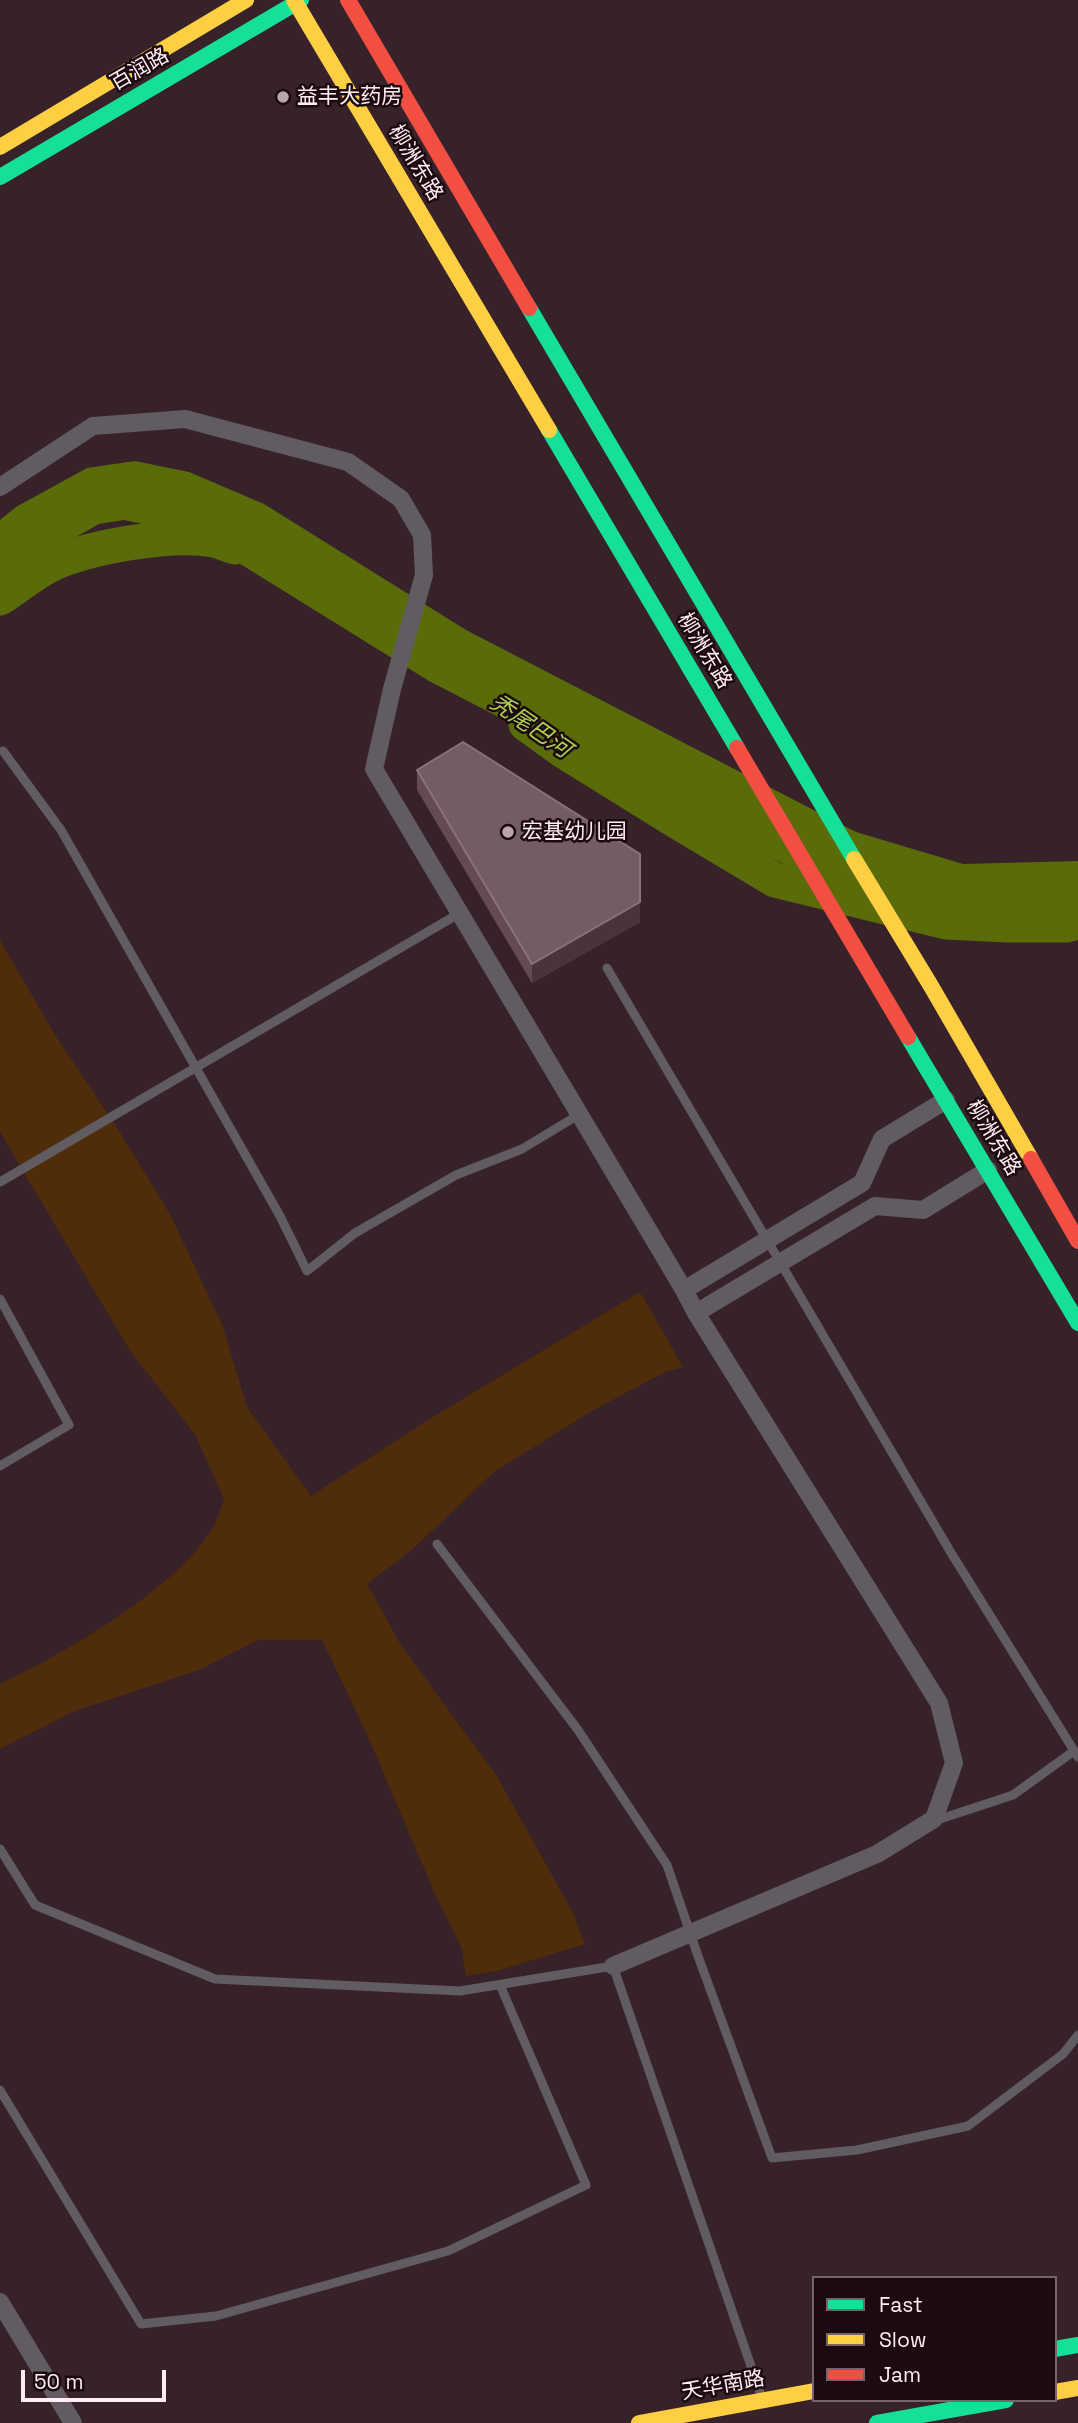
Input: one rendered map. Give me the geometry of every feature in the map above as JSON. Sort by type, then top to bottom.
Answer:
[{"type":"main road","name":"百润路","points":[[0,147],[246,0]]},
{"type":"main road","name":"柳洲东路","points":[[348,0],[818,800],[931,986],[1078,1241]]},
{"type":"main road","name":"百润路","points":[[0,177],[297,1]]},
{"type":"main road","name":"柳洲东路","points":[[297,1],[1078,1323]]},
{"type":"main road","points":[[1057,2349],[1078,2345]]},
{"type":"main road","points":[[1057,2392],[1078,2388]]},
{"type":"main road","name":"天华南路","points":[[639,2423],[812,2391]]},
{"type":"main road","points":[[877,2423],[995,2402]]},
{"type":"street","points":[[0,487],[93,426],[185,419],[348,462],[401,499],[422,535],[424,575],[392,689],[374,769],[696,1313],[939,1703],[954,1763],[934,1819],[877,1854],[613,1966]]},
{"type":"street","points":[[684,1290],[862,1183],[882,1139],[946,1100]]},
{"type":"street","points":[[696,1313],[875,1206],[923,1210],[988,1170]]},
{"type":"street","points":[[0,2302],[73,2423]]},
{"type":"lane","points":[[3,751],[61,830],[281,1216],[307,1271],[355,1233],[456,1175],[522,1149],[580,1114]]},
{"type":"lane","points":[[0,1182],[460,913]]},
{"type":"lane","points":[[607,968],[950,1551],[1076,1754],[1013,1795],[923,1826]]},
{"type":"lane","points":[[0,1299],[69,1425],[0,1465]]},
{"type":"lane","points":[[436,1544],[578,1730],[667,1865],[772,2158],[857,2150],[968,2126],[1063,2054],[1078,2035]]},
{"type":"lane","points":[[0,1849],[34,1905],[215,1979],[460,1991],[613,1966],[763,2400]]},
{"type":"lane","points":[[0,2090],[141,2324],[216,2316],[448,2251],[586,2185],[500,1985]]},
{"type":"shaded area","points":[[0,940],[55,1035],[118,1129],[171,1216],[223,1327],[247,1407],[311,1496],[428,1420],[638,1293],[642,1295],[683,1367],[665,1372],[592,1411],[494,1472],[414,1548],[367,1584],[401,1645],[498,1778],[572,1911],[585,1944],[500,1970],[466,1976],[462,1949],[435,1894],[366,1732],[322,1640],[258,1640],[199,1670],[75,1711],[0,1749],[0,1684],[86,1637],[146,1597],[195,1552],[214,1526],[224,1499],[195,1435],[129,1349],[0,1132]]},
{"type":"water","points":[[135,461],[189,472],[264,504],[466,630],[856,832],[963,864],[1078,861],[1078,919],[945,922],[826,886],[429,681],[229,557],[163,528],[124,520],[99,524],[46,554],[0,590],[0,520],[16,507],[87,468]]},
{"type":"building","name":"宏基幼儿园","points":[[463,742],[640,854],[640,902],[532,964],[417,770]]},
{"type":"waterway","name":"秃尾巴河","points":[[0,598],[50,565],[108,547],[176,538],[214,540],[235,547]]},
{"type":"waterway","name":"秃尾巴河","points":[[526,724],[565,752],[775,880],[946,922],[1009,925],[1066,925],[1078,922]]},
{"type":"traffic: fast","points":[[0,177],[301,0]]},
{"type":"traffic: fast","points":[[529,308],[854,859]]},
{"type":"traffic: fast","points":[[549,430],[737,748]]},
{"type":"traffic: fast","points":[[908,1037],[1078,1323]]},
{"type":"traffic: fast","points":[[1057,2349],[1078,2345]]},
{"type":"traffic: fast","points":[[877,2423],[995,2402]]},
{"type":"traffic: slow","points":[[0,147],[246,0]]},
{"type":"traffic: slow","points":[[294,0],[549,430]]},
{"type":"traffic: slow","points":[[854,859],[1031,1159]]},
{"type":"traffic: slow","points":[[1057,2392],[1078,2388]]},
{"type":"traffic: slow","points":[[639,2423],[812,2391]]},
{"type":"traffic: jam","points":[[348,0],[529,308]]},
{"type":"traffic: jam","points":[[737,748],[908,1037]]},
{"type":"traffic: jam","points":[[1031,1159],[1078,1241]]},
{"type":"place","name":"益丰大药房","points":[[283,97]]},
{"type":"place","name":"宏基幼儿园","points":[[508,832]]}]
